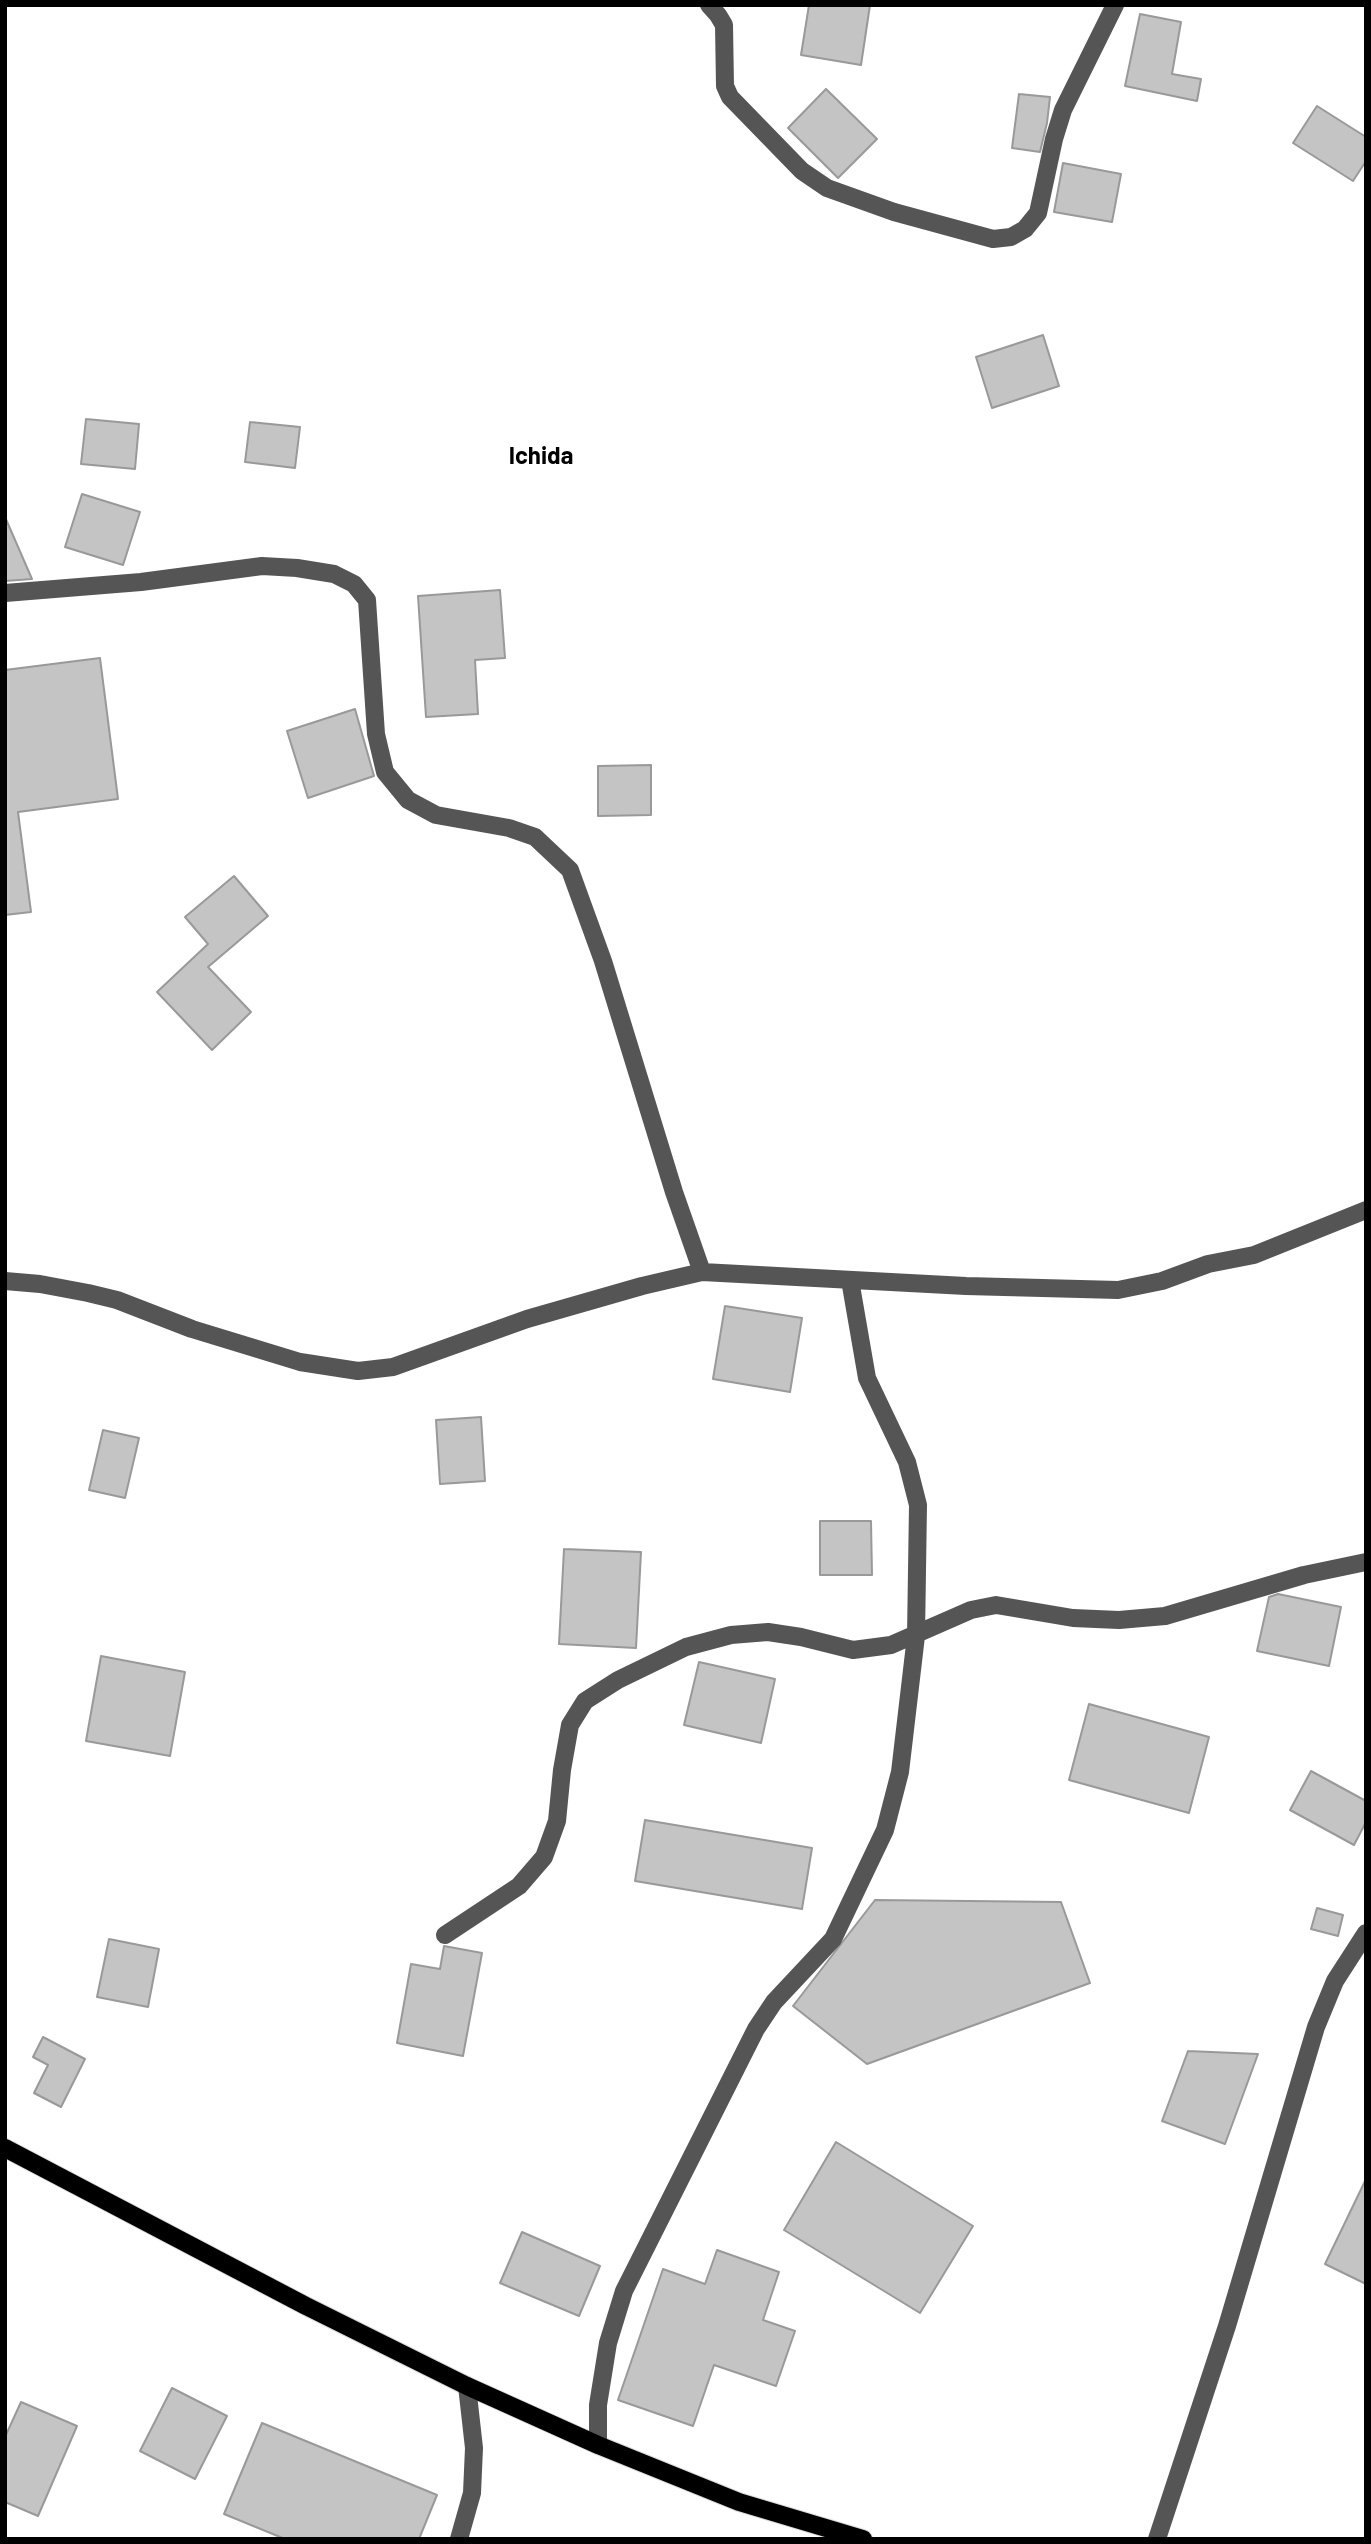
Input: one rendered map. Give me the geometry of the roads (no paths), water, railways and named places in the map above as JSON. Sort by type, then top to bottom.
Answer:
[{"type":"main road","points":[[5,2148],[306,2306],[467,2386],[598,2445],[739,2502],[863,2539]]},
{"type":"street","points":[[709,5],[724,25],[725,86],[730,97],[802,170],[827,188],[993,239],[1011,237],[1025,229],[1038,213],[1063,110],[1115,5]]},
{"type":"street","points":[[5,593],[141,582],[262,566],[334,574],[354,584],[367,600],[376,734],[385,772],[408,800],[436,814],[509,828],[535,837],[569,870],[603,961],[674,1192],[702,1272]]},
{"type":"street","points":[[5,1281],[40,1284],[117,1300],[191,1329],[300,1362],[358,1371],[393,1367],[527,1320],[642,1286],[702,1272],[1118,1290],[1162,1281],[1208,1265],[1255,1255],[1366,1210]]},
{"type":"street","points":[[598,2445],[598,2405],[608,2343],[624,2291],[756,2029],[774,2002],[832,1939],[885,1830],[900,1772],[916,1636],[918,1505],[907,1462],[867,1378],[850,1280]]},
{"type":"street","points":[[444,1935],[519,1886],[544,1857],[557,1821],[570,1725],[586,1701],[618,1680],[686,1647],[731,1635],[768,1632],[853,1650],[891,1645],[971,1610],[996,1605],[1073,1618],[1119,1620],[1165,1616],[1304,1575],[1366,1562]]},
{"type":"street","points":[[1157,2539],[1227,2326],[1316,2027],[1335,1981],[1366,1933]]},
{"type":"street","points":[[459,2539],[472,2493],[474,2448],[467,2386]]},
{"type":"district","name":"Ichida","points":[[541,456]]}]
